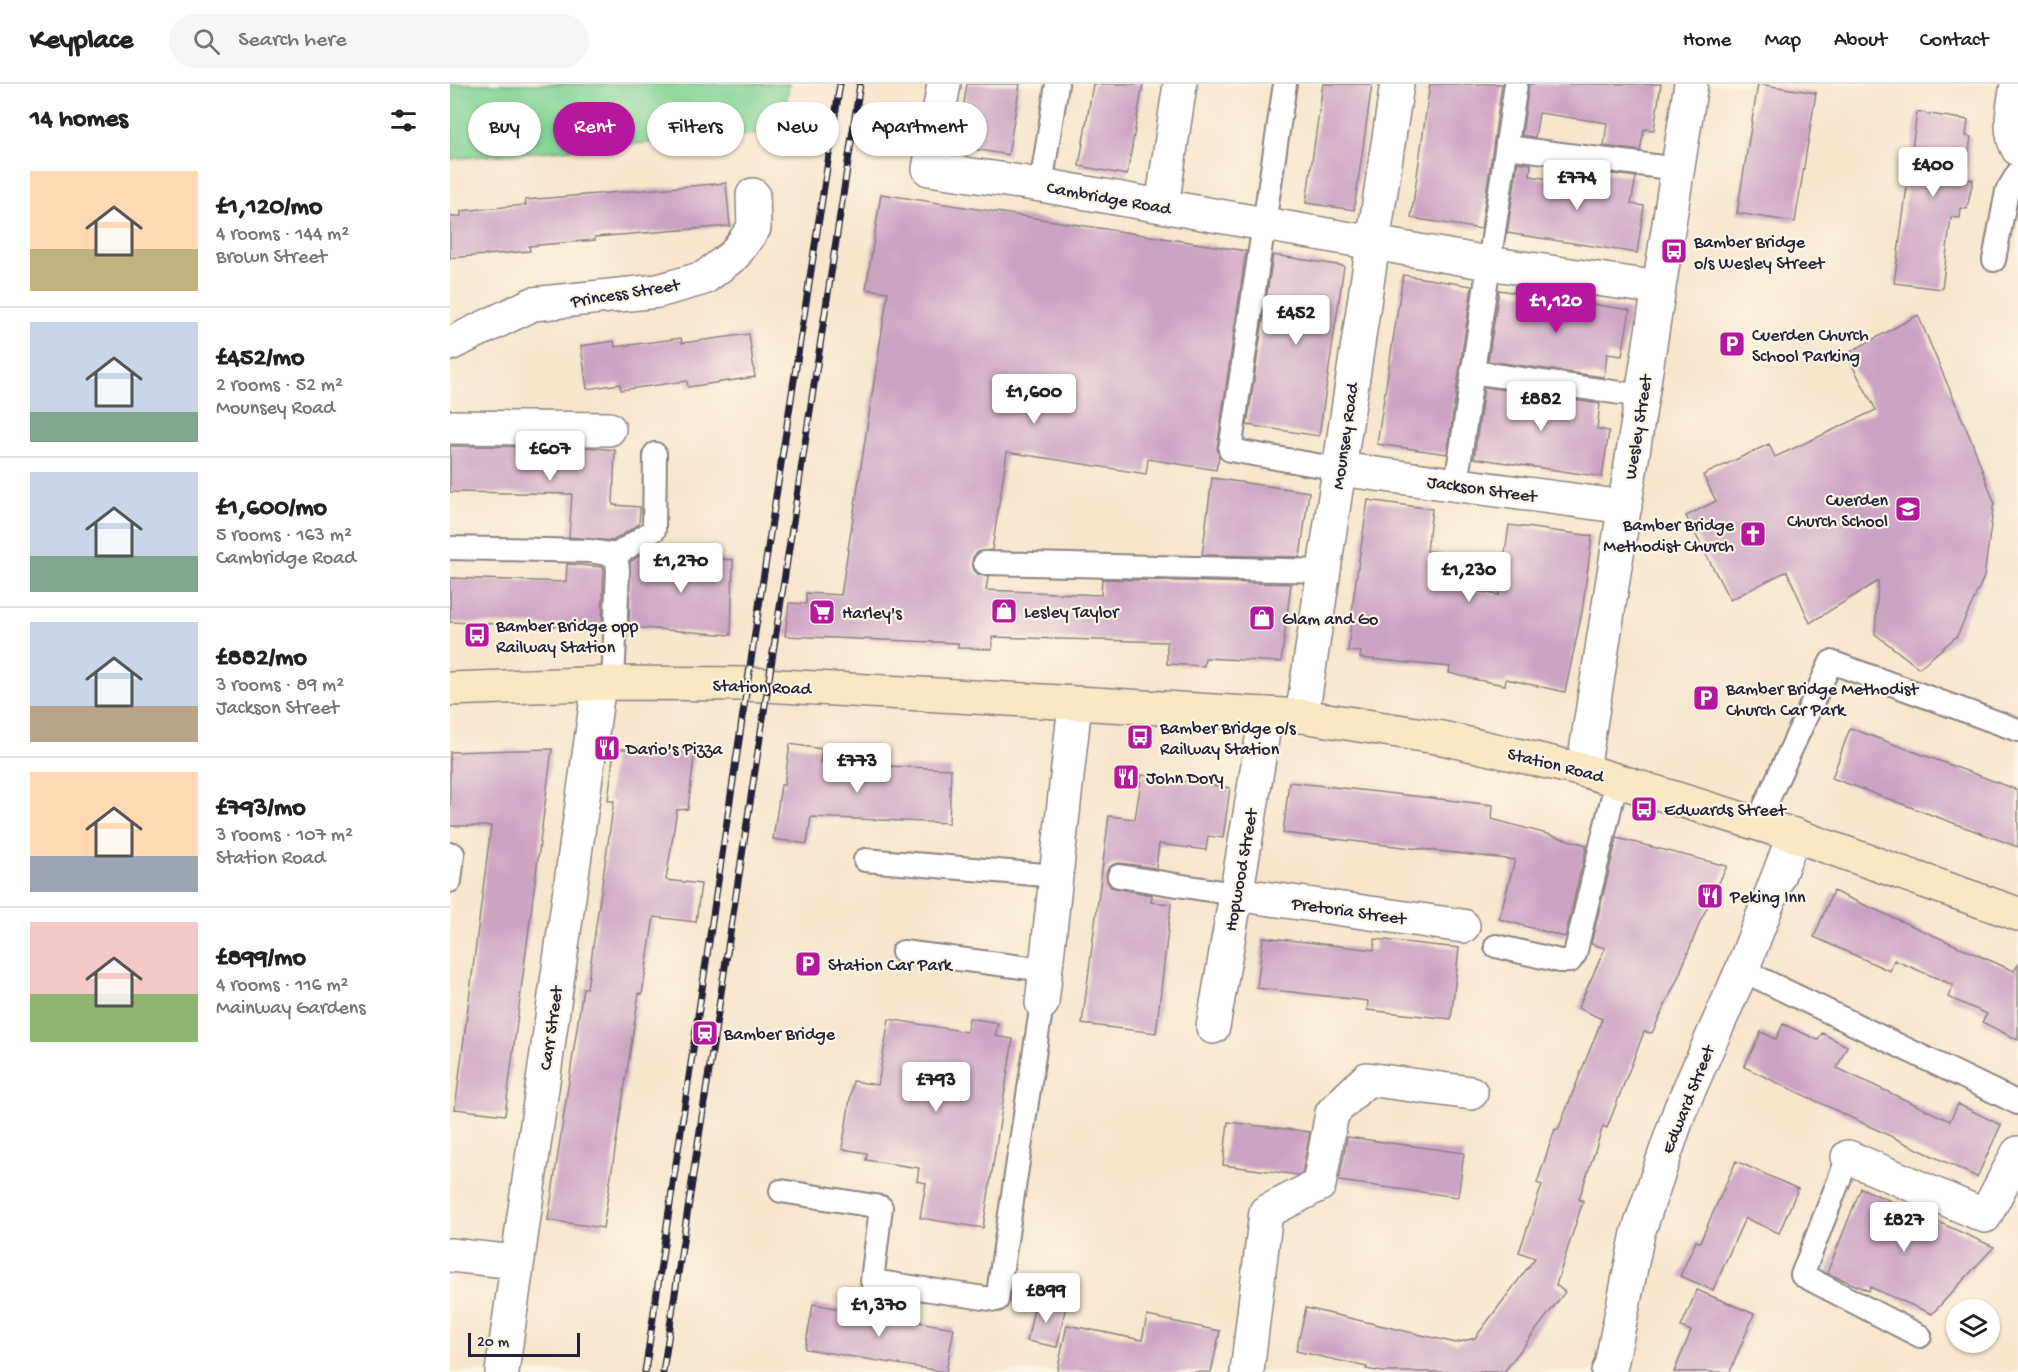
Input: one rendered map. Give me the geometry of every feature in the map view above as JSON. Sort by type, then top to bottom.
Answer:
[{"type":"main road","name":"Station Road","points":[[450,688],[606,684],[791,685],[1302,716],[1442,738],[1617,779],[1794,835],[2018,914]]},
{"type":"street","name":"Cambridge Road","points":[[944,84],[929,169],[1041,185],[1488,263],[1659,288]]},
{"type":"street","points":[[1162,206],[1180,84]]},
{"type":"street","name":"Mounsey Road","points":[[1302,716],[1396,84]]},
{"type":"street","name":"Wesley Street","points":[[1583,770],[1691,84]]},
{"type":"street","points":[[2017,84],[2012,118],[2013,141],[2018,149]]},
{"type":"street","name":"Princess Street","points":[[450,344],[533,304],[658,291],[704,278],[734,255],[754,228],[753,195]]},
{"type":"street","points":[[450,427],[609,429]]},
{"type":"street","name":"Jackson Street","points":[[1339,469],[1625,507]]},
{"type":"street","name":"Carr Street","points":[[502,1372],[606,684]]},
{"type":"street","points":[[1042,1003],[1075,704]]},
{"type":"street","name":"Hopwood Street","points":[[1213,1027],[1266,714]]},
{"type":"street","name":"Edward Street","points":[[1608,1372],[1638,1233],[1680,1110],[1742,970],[1794,835]]},
{"type":"street","name":"Pretoria Street","points":[[1235,894],[1463,926]]},
{"type":"street","points":[[1247,1372],[1266,1212],[1319,1185],[1332,1113],[1367,1079],[1471,1093]]},
{"type":"street","points":[[1848,1157],[1985,1216],[2018,1153]]},
{"type":"street","points":[[450,1256],[517,1262]]},
{"type":"lane","points":[[1041,185],[1057,84]]},
{"type":"lane","points":[[1286,84],[1230,450],[1339,469]]},
{"type":"lane","points":[[1456,484],[1516,84]]},
{"type":"lane","points":[[1507,147],[1678,170]]},
{"type":"lane","points":[[1994,260],[2007,191],[2018,173]]},
{"type":"lane","points":[[1472,372],[1642,396]]},
{"type":"lane","points":[[450,548],[589,551],[616,555],[654,530],[655,454]]},
{"type":"lane","points":[[606,684],[618,570],[616,555]]},
{"type":"lane","points":[[985,563],[1325,571]]},
{"type":"lane","points":[[1757,823],[1831,662],[2018,730]]},
{"type":"lane","points":[[1496,946],[1560,961],[1570,961],[1575,954],[1617,779]]},
{"type":"lane","points":[[450,854],[453,854],[450,881]]},
{"type":"lane","points":[[865,860],[1056,876]]},
{"type":"lane","points":[[1119,876],[1235,894]]},
{"type":"lane","points":[[903,952],[1046,970]]},
{"type":"lane","points":[[1742,970],[2018,1103]]},
{"type":"lane","points":[[781,1191],[881,1207],[872,1281],[997,1300],[1042,1003]]},
{"type":"lane","points":[[1848,1157],[1802,1275],[1920,1336]]},
{"type":"green space","points":[[450,84],[789,84],[786,102],[756,102],[756,134],[744,135],[744,102],[647,102],[647,143],[635,144],[635,102],[553,102],[553,151],[541,152],[541,102],[468,102],[468,156],[487,156],[450,159]]},
{"type":"building","points":[[967,84],[1020,84],[1008,155],[987,151],[987,102],[964,102]]},
{"type":"building","points":[[1093,84],[1143,84],[1127,175],[1079,166]]},
{"type":"building","points":[[1323,84],[1372,84],[1354,210],[1306,203]]},
{"type":"building","points":[[1430,84],[1502,84],[1481,229],[1411,218]]},
{"type":"building","points":[[1529,84],[1661,84],[1654,130],[1644,129],[1640,151],[1604,146],[1607,123],[1539,113],[1535,137],[1522,135]]},
{"type":"building","points":[[1758,84],[1816,93],[1795,222],[1737,213]]},
{"type":"building","points":[[1917,112],[1968,120],[1966,136],[1971,137],[1965,179],[1973,180],[1967,209],[1961,208],[1960,218],[1951,217],[1942,289],[1894,283]]},
{"type":"building","points":[[1518,162],[1531,164],[1530,176],[1597,186],[1599,172],[1636,177],[1631,204],[1644,206],[1637,253],[1507,233]]},
{"type":"building","points":[[726,183],[730,226],[595,237],[595,240],[529,246],[530,251],[450,258],[450,217],[461,216],[461,211],[526,205],[525,200]]},
{"type":"building","points":[[881,194],[1246,251],[1217,448],[1219,457],[1216,470],[1148,459],[1146,474],[1007,452],[992,550],[978,552],[973,557],[972,563],[978,574],[988,577],[986,590],[1101,595],[1102,579],[1291,584],[1281,662],[1205,658],[1204,666],[1167,664],[1167,642],[992,637],[992,649],[958,648],[958,643],[785,636],[789,603],[806,604],[806,593],[841,595],[888,292],[866,289]]},
{"type":"building","points":[[1273,255],[1344,266],[1319,436],[1247,425]]},
{"type":"building","points":[[1403,275],[1472,286],[1447,454],[1377,444]]},
{"type":"building","points":[[1499,290],[1630,310],[1622,356],[1607,354],[1604,377],[1488,361]]},
{"type":"building","name":"Cuerden Church School","points":[[1918,315],[1972,442],[1994,502],[1984,577],[1957,636],[1919,668],[1875,634],[1878,581],[1810,623],[1787,571],[1730,600],[1686,516],[1716,501],[1703,475],[1769,444],[1775,457],[1876,410],[1846,354]]},
{"type":"building","points":[[749,334],[755,377],[688,387],[687,381],[621,390],[620,384],[587,389],[581,346],[614,341],[615,347],[681,338],[682,343]]},
{"type":"building","points":[[1484,387],[1600,404],[1597,429],[1609,431],[1602,477],[1474,458]]},
{"type":"building","points":[[450,446],[587,447],[615,450],[613,505],[640,507],[639,524],[613,541],[569,537],[572,494],[450,492]]},
{"type":"building","points":[[1212,478],[1309,492],[1300,557],[1202,555]]},
{"type":"building","points":[[1368,500],[1432,509],[1427,551],[1442,553],[1436,583],[1499,595],[1509,525],[1592,536],[1582,612],[1565,692],[1506,679],[1505,685],[1478,680],[1449,673],[1450,667],[1360,658],[1361,652],[1348,651]]},
{"type":"building","points":[[644,553],[733,560],[731,635],[629,627],[630,562]]},
{"type":"building","points":[[567,564],[604,567],[602,625],[598,628],[450,622],[450,578],[566,582]]},
{"type":"building","points":[[1850,728],[2018,790],[2018,847],[1832,778]]},
{"type":"building","points":[[790,744],[822,749],[820,763],[951,769],[949,823],[811,817],[807,844],[773,839]]},
{"type":"building","points":[[552,749],[505,1115],[455,1109],[491,826],[450,826],[450,752]]},
{"type":"building","points":[[614,749],[695,749],[688,809],[677,810],[666,880],[701,884],[696,922],[654,917],[642,994],[639,993],[603,1228],[548,1220],[583,988],[587,988],[614,801],[608,801]]},
{"type":"building","points":[[1142,775],[1230,788],[1223,838],[1208,836],[1206,850],[1159,844],[1156,868],[1120,863],[1108,868],[1106,873],[1111,887],[1152,895],[1151,902],[1171,904],[1156,1033],[1082,1024],[1109,816],[1135,819]]},
{"type":"building","points":[[1289,782],[1493,805],[1492,819],[1587,845],[1565,937],[1499,919],[1515,860],[1283,833]]},
{"type":"building","points":[[1617,838],[1727,866],[1652,1033],[1644,1032],[1607,1128],[1603,1126],[1579,1199],[1583,1201],[1556,1285],[1565,1292],[1504,1372],[1382,1372],[1296,1351],[1306,1308],[1456,1343],[1475,1338],[1535,1258],[1519,1252],[1542,1185],[1537,1183],[1555,1129],[1558,1130],[1602,1019],[1578,1008],[1605,948],[1591,944]]},
{"type":"building","points":[[1833,891],[2014,971],[2018,965],[2018,1040],[1982,1022],[1987,1014],[1948,997],[1953,985],[1894,960],[1890,971],[1814,937]]},
{"type":"building","points":[[1263,937],[1374,950],[1375,939],[1459,948],[1451,1019],[1367,1010],[1368,1001],[1257,988]]},
{"type":"building","points":[[969,1018],[998,1023],[995,1036],[1013,1039],[983,1228],[920,1218],[926,1183],[917,1181],[919,1168],[866,1160],[867,1153],[842,1149],[853,1081],[878,1085],[889,1019],[967,1032]]},
{"type":"building","points":[[1783,1024],[1818,1040],[1822,1033],[1847,1046],[1837,1068],[1950,1121],[1958,1104],[2001,1125],[1977,1177],[1744,1067],[1761,1032],[1776,1039]]},
{"type":"building","points":[[1228,1122],[1310,1132],[1302,1173],[1298,1175],[1223,1165]]},
{"type":"building","points":[[1347,1137],[1464,1153],[1458,1197],[1339,1181]]},
{"type":"building","points":[[1736,1161],[1798,1189],[1779,1233],[1745,1218],[1713,1290],[1680,1276],[1696,1241],[1700,1242]]},
{"type":"building","points":[[1861,1188],[1994,1247],[1932,1314],[1870,1287],[1869,1291],[1827,1273]]},
{"type":"building","points":[[1697,1290],[1754,1314],[1730,1372],[1674,1372],[1691,1331],[1681,1327]]},
{"type":"building","points":[[1036,1300],[1066,1306],[1057,1347],[1027,1341]]},
{"type":"building","points":[[813,1304],[954,1328],[946,1372],[805,1349]]},
{"type":"building","points":[[1147,1316],[1220,1331],[1211,1372],[1057,1372],[1067,1325],[1142,1340]]},
{"type":"railway","points":[[645,1372],[762,586],[840,84]]},
{"type":"railway","points":[[663,1372],[860,84]]},
{"type":"place","name":"Bamber Bridge o/s Wesley Street","points":[[1674,251]]},
{"type":"place","name":"Cuerden Church School Parking","points":[[1732,344]]},
{"type":"place","name":"Cuerden Church School","points":[[1908,509]]},
{"type":"place","name":"Bamber Bridge Methodist Church","points":[[1753,534]]},
{"type":"place","name":"Lesley Taylor","points":[[1004,611]]},
{"type":"place","name":"Harley's","points":[[822,612]]},
{"type":"place","name":"Glam and Go","points":[[1262,618]]},
{"type":"place","name":"Bamber Bridge opp Railway Station","points":[[477,635]]},
{"type":"place","name":"Bamber Bridge Methodist Church Car Park","points":[[1706,698]]},
{"type":"place","name":"Bamber Bridge o/s Railway Station","points":[[1140,737]]},
{"type":"place","name":"Dario's Pizza","points":[[607,748]]},
{"type":"place","name":"John Dory","points":[[1126,777]]},
{"type":"place","name":"Edwards Street","points":[[1644,809]]},
{"type":"place","name":"Peking Inn","points":[[1710,896]]},
{"type":"place","name":"Station Car Park","points":[[808,964]]},
{"type":"place","name":"Bamber Bridge","points":[[705,1033]]}]
